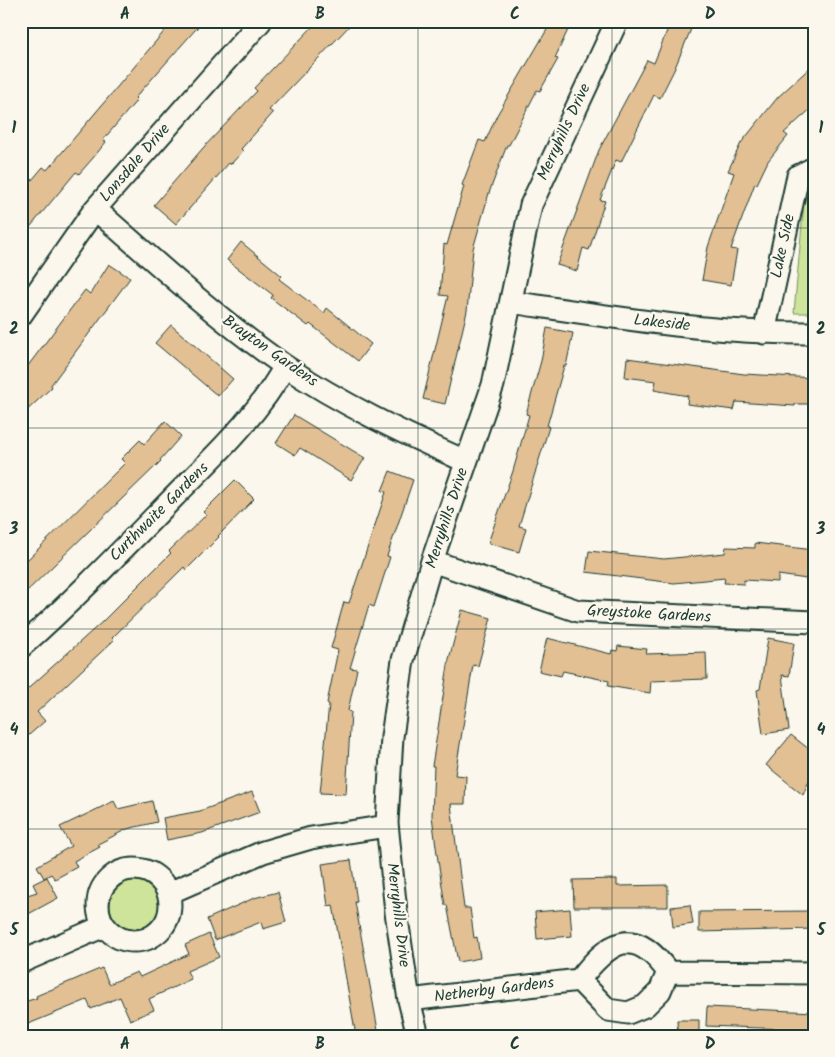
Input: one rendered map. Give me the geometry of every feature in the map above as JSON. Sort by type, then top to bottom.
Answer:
[{"type":"street","name":"Lonsdale Drive","points":[[21,315],[95,209],[261,21]]},
{"type":"street","name":"Merryhills Drive","points":[[418,1036],[409,1000],[396,912],[387,826],[392,737],[403,660],[432,561],[465,461],[493,385],[531,205],[617,21]]},
{"type":"street","name":"Lake Side","points":[[764,333],[798,176],[814,168]]},
{"type":"street","name":"Brayton Gardens","points":[[95,209],[192,294],[285,366],[386,426],[465,461]]},
{"type":"street","name":"Lakeside","points":[[511,302],[640,322],[764,333],[814,333]]},
{"type":"street","name":"Curthwaite Gardens","points":[[21,647],[56,616],[233,435],[274,386],[285,366]]},
{"type":"street","name":"Greystoke Gardens","points":[[432,561],[578,611],[814,622]]},
{"type":"street","points":[[169,893],[263,852],[311,838],[387,826]]},
{"type":"street","points":[[130,868],[142,869],[154,874],[163,882],[169,893],[171,904],[164,926],[156,934],[146,940],[134,941],[112,934],[104,926],[99,914],[100,896],[108,880],[118,872],[130,868]]},
{"type":"street","points":[[21,962],[104,926]]},
{"type":"street","points":[[629,942],[651,950],[668,972],[660,991],[645,1006],[628,1013],[608,1010],[579,980],[605,950],[618,943],[629,942]]},
{"type":"street","points":[[668,972],[814,973]]},
{"type":"street","name":"Netherby Gardens","points":[[409,1000],[579,980]]},
{"type":"green space","points":[[814,175],[814,313],[794,313],[806,179]]},
{"type":"green space","points":[[135,880],[145,882],[153,887],[158,895],[160,905],[158,915],[153,923],[145,928],[135,930],[125,928],[117,923],[112,915],[110,905],[112,895],[117,887],[125,882]]},
{"type":"building","points":[[173,21],[203,21],[135,98],[137,100],[103,140],[106,142],[93,158],[79,174],[76,172],[21,238],[21,193],[43,167],[47,170]]},
{"type":"building","points":[[318,21],[354,21],[269,110],[273,113],[241,149],[243,151],[231,164],[229,163],[176,224],[154,205],[203,148],[257,91],[254,88]]},
{"type":"building","points":[[552,21],[572,21],[555,58],[558,59],[540,91],[537,90],[509,145],[507,145],[489,193],[473,249],[467,311],[445,404],[423,399],[448,296],[440,295],[444,244],[447,245],[464,186],[462,185],[479,140],[485,142],[497,115]]},
{"type":"building","points":[[671,21],[691,29],[674,70],[660,98],[654,95],[621,162],[616,160],[600,200],[605,201],[589,250],[583,248],[577,271],[557,265],[599,150],[647,60],[654,63]]},
{"type":"building","points":[[814,64],[814,106],[784,133],[788,136],[768,161],[757,184],[755,183],[731,249],[737,250],[731,285],[702,280],[708,247],[734,173],[728,171],[741,143],[778,97]]},
{"type":"building","points":[[241,242],[282,276],[279,279],[324,313],[327,308],[371,344],[358,361],[310,324],[308,326],[271,298],[273,295],[227,260]]},
{"type":"building","points":[[109,264],[130,278],[51,385],[52,387],[21,416],[21,375],[85,290],[90,294]]},
{"type":"building","points":[[171,325],[233,379],[218,396],[155,343]]},
{"type":"building","points":[[547,328],[573,333],[566,366],[564,366],[547,426],[549,427],[519,526],[526,528],[519,552],[488,543],[513,471],[529,415],[526,414],[541,361]]},
{"type":"building","points":[[627,358],[744,374],[814,378],[814,404],[795,404],[795,406],[736,402],[734,410],[687,404],[688,396],[654,390],[656,381],[625,377]]},
{"type":"building","points":[[294,415],[365,458],[351,480],[300,448],[295,455],[276,443]]},
{"type":"building","points":[[165,421],[181,436],[161,461],[21,597],[21,566],[125,463],[121,459],[140,440],[144,444]]},
{"type":"building","points":[[390,471],[413,480],[387,556],[390,557],[374,607],[369,605],[350,668],[357,669],[348,711],[351,712],[346,794],[320,793],[329,704],[327,703],[338,650],[331,648],[344,602],[349,603],[386,492],[382,491]]},
{"type":"building","points":[[235,480],[254,499],[186,570],[184,567],[112,638],[114,640],[37,712],[45,721],[21,742],[21,695],[102,622],[171,553],[169,551],[206,515],[203,512]]},
{"type":"building","points":[[755,543],[814,550],[814,580],[778,575],[778,582],[744,580],[744,584],[724,583],[725,578],[674,583],[586,572],[589,551],[664,559],[725,553],[726,547],[755,548]]},
{"type":"building","points":[[462,610],[491,618],[478,666],[473,665],[455,775],[466,776],[465,804],[451,804],[464,908],[470,908],[474,938],[477,937],[480,958],[458,962],[447,905],[445,905],[437,854],[432,816],[434,766],[432,766],[449,659]]},
{"type":"building","points":[[547,638],[611,654],[612,650],[617,651],[618,646],[647,649],[646,654],[706,652],[707,679],[651,681],[650,693],[608,686],[609,681],[563,671],[561,676],[539,671]]},
{"type":"building","points":[[768,638],[794,643],[789,676],[782,675],[789,730],[763,734],[757,690],[760,689]]},
{"type":"building","points":[[791,735],[814,753],[814,769],[803,795],[766,765]]},
{"type":"building","points":[[252,792],[260,812],[202,833],[167,840],[163,818],[200,811]]},
{"type":"building","points":[[114,801],[118,809],[152,801],[157,822],[127,829],[98,844],[100,847],[74,861],[77,867],[55,879],[51,874],[44,878],[37,866],[71,846],[60,827]]},
{"type":"building","points":[[351,860],[357,902],[355,902],[379,1036],[356,1036],[333,905],[328,906],[322,864]]},
{"type":"building","points":[[47,877],[58,898],[21,918],[21,897],[37,892],[33,884]]},
{"type":"building","points":[[617,879],[617,886],[668,885],[668,907],[574,907],[573,880]]},
{"type":"building","points":[[278,892],[286,922],[263,929],[261,922],[215,940],[207,919],[254,898]]},
{"type":"building","points":[[690,905],[693,924],[673,927],[671,907]]},
{"type":"building","points":[[570,909],[572,936],[537,939],[535,912]]},
{"type":"building","points":[[814,911],[814,929],[699,932],[699,912]]},
{"type":"building","points":[[209,934],[219,957],[187,971],[191,979],[149,999],[154,1010],[130,1020],[120,997],[91,1009],[87,1000],[21,1027],[21,1003],[37,998],[36,996],[102,968],[109,984],[137,972],[140,977],[189,954],[185,945]]},
{"type":"building","points":[[707,1007],[814,1012],[814,1030],[706,1026]]},
{"type":"building","points":[[677,1020],[699,1020],[699,1036],[678,1036]]}]
